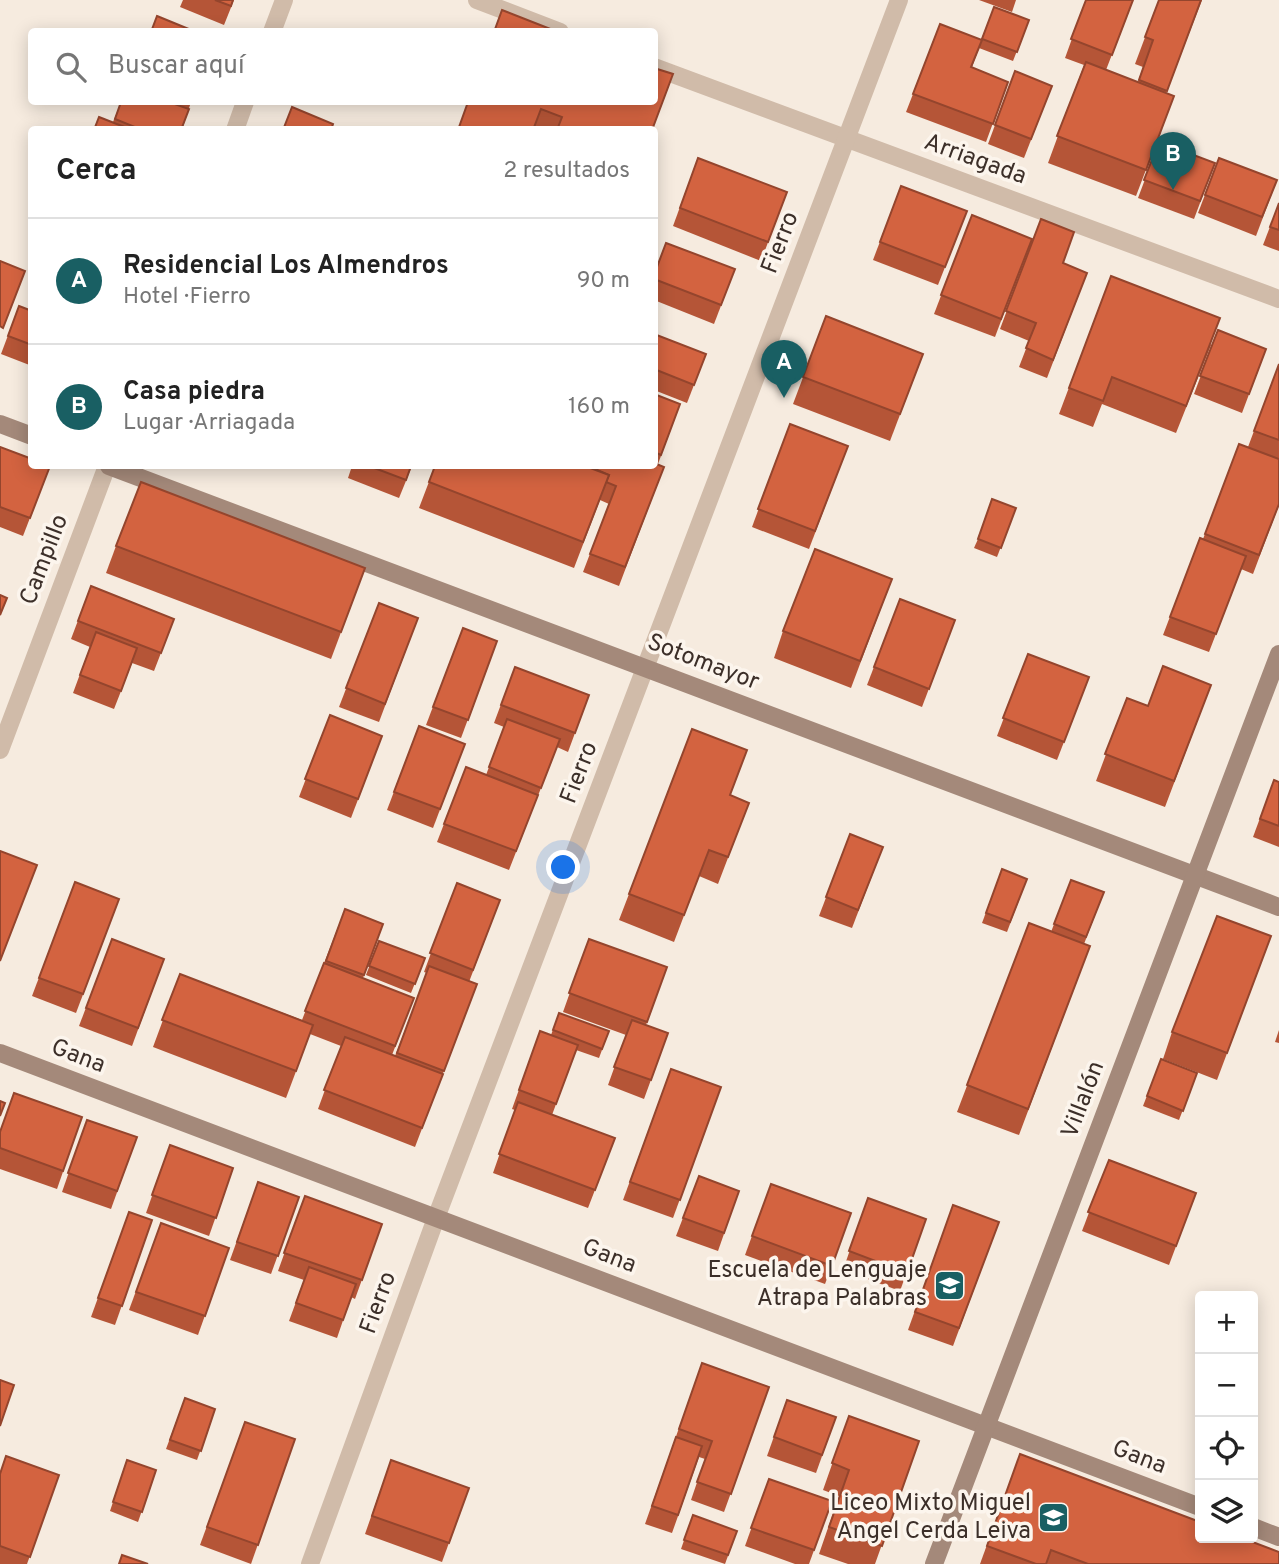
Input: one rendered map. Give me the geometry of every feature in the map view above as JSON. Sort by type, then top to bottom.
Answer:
[{"type":"street","points":[[274,28],[284,0]]},
{"type":"street","points":[[477,0],[550,28]]},
{"type":"street","name":"Fierro","points":[[310,1564],[436,1218],[898,0]]},
{"type":"street","name":"Arriagada","points":[[658,68],[1279,299]]},
{"type":"street","points":[[236,126],[244,105]]},
{"type":"street","points":[[0,424],[28,434]]},
{"type":"street","name":"Campillo","points":[[0,750],[107,469]]},
{"type":"street","name":"Sotomayor","points":[[116,469],[1279,906]]},
{"type":"street","name":"Villalón","points":[[934,1564],[1279,654]]},
{"type":"street","name":"Gana","points":[[0,1053],[1195,1505]]},
{"type":"street","points":[[1258,1529],[1279,1537]]},
{"type":"building","points":[[215,0],[233,0],[231,6]]},
{"type":"building","points":[[1086,0],[1133,0],[1112,55],[1071,39]]},
{"type":"building","points":[[1159,0],[1201,0],[1167,91],[1139,80],[1153,40],[1145,37]]},
{"type":"building","points":[[994,7],[1029,20],[1017,52],[982,39]]},
{"type":"building","points":[[502,10],[548,28],[495,28]]},
{"type":"building","points":[[157,16],[186,28],[152,28]]},
{"type":"building","points":[[940,24],[982,40],[971,67],[1008,82],[993,124],[913,94]]},
{"type":"building","points":[[1086,62],[1174,96],[1146,170],[1057,136]]},
{"type":"building","points":[[658,69],[673,74],[654,126],[559,126],[562,117],[541,109],[535,126],[459,126],[467,105],[658,105]]},
{"type":"building","points":[[1015,71],[1052,86],[1031,139],[995,125]]},
{"type":"building","points":[[120,105],[178,105],[189,109],[183,126],[132,126],[115,119]]},
{"type":"building","points":[[292,107],[333,124],[332,126],[285,126]]},
{"type":"building","points":[[99,117],[122,126],[96,126]]},
{"type":"building","points":[[1159,142],[1215,163],[1200,201],[1144,180]]},
{"type":"building","points":[[698,158],[787,192],[768,242],[680,208]]},
{"type":"building","points":[[1219,158],[1277,180],[1262,217],[1205,195]]},
{"type":"building","points":[[901,186],[967,211],[945,267],[880,242]]},
{"type":"building","points":[[1279,203],[1279,230],[1270,227]]},
{"type":"building","points":[[972,215],[1032,239],[1001,319],[941,295]]},
{"type":"building","points":[[1041,219],[1074,232],[1063,263],[1087,273],[1053,360],[1026,348],[1036,323],[1006,311]]},
{"type":"building","points":[[666,243],[735,269],[721,305],[658,281],[658,264]]},
{"type":"building","points":[[0,261],[25,271],[3,328],[0,326]]},
{"type":"building","points":[[1111,276],[1220,318],[1186,406],[1112,377],[1103,401],[1069,388]]},
{"type":"building","points":[[19,306],[28,309],[28,344],[8,336]]},
{"type":"building","points":[[826,316],[923,354],[900,414],[803,377]]},
{"type":"building","points":[[1218,330],[1266,349],[1249,394],[1200,376]]},
{"type":"building","points":[[658,336],[706,354],[694,385],[658,371]]},
{"type":"building","points":[[1279,364],[1279,440],[1254,431]]},
{"type":"building","points":[[658,396],[680,404],[661,455],[658,454]]},
{"type":"building","points":[[790,424],[848,446],[815,531],[758,509]]},
{"type":"building","points":[[1239,444],[1279,459],[1279,504],[1259,555],[1205,534]]},
{"type":"building","points":[[0,447],[28,458],[28,469],[49,469],[30,518],[0,507]]},
{"type":"building","points":[[658,465],[664,467],[625,567],[590,554],[616,486],[606,482],[609,475],[595,469],[658,469]]},
{"type":"building","points":[[377,469],[410,469],[406,480]]},
{"type":"building","points":[[434,469],[593,469],[609,475],[583,542],[429,482]]},
{"type":"building","points":[[141,482],[365,568],[341,632],[116,546]]},
{"type":"building","points":[[992,499],[1016,508],[1001,548],[978,539]]},
{"type":"building","points":[[1200,538],[1246,556],[1216,634],[1170,617]]},
{"type":"building","points":[[815,549],[892,579],[860,661],[783,631]]},
{"type":"building","points":[[91,586],[174,619],[161,653],[78,621]]},
{"type":"building","points":[[0,595],[7,598],[0,615]]},
{"type":"building","points":[[900,599],[955,620],[929,689],[874,667]]},
{"type":"building","points":[[379,603],[418,618],[385,704],[346,688]]},
{"type":"building","points":[[463,628],[497,641],[468,720],[433,707]]},
{"type":"building","points":[[96,632],[137,648],[121,691],[80,675]]},
{"type":"building","points":[[1028,654],[1089,677],[1064,742],[1003,718]]},
{"type":"building","points":[[1163,666],[1211,685],[1174,781],[1105,754],[1127,698],[1148,706]]},
{"type":"building","points":[[515,667],[589,695],[575,733],[501,705]]},
{"type":"building","points":[[330,715],[382,736],[358,799],[305,779]]},
{"type":"building","points":[[507,719],[560,739],[541,788],[489,767]]},
{"type":"building","points":[[419,726],[465,744],[440,809],[394,792]]},
{"type":"building","points":[[692,729],[747,750],[730,795],[749,803],[728,857],[709,850],[684,915],[629,894]]},
{"type":"building","points":[[466,767],[538,795],[516,851],[444,824]]},
{"type":"building","points":[[1274,780],[1279,782],[1279,826],[1260,819]]},
{"type":"building","points":[[850,834],[883,847],[858,910],[826,897]]},
{"type":"building","points":[[0,851],[37,865],[0,961]]},
{"type":"building","points":[[1002,869],[1027,879],[1010,922],[986,913]]},
{"type":"building","points":[[1071,880],[1104,892],[1086,937],[1054,924]]},
{"type":"building","points":[[75,882],[119,899],[83,994],[39,978]]},
{"type":"building","points":[[457,883],[500,900],[473,970],[430,953]]},
{"type":"building","points":[[345,909],[383,924],[364,975],[326,961]]},
{"type":"building","points":[[1217,916],[1271,936],[1227,1053],[1172,1032]]},
{"type":"building","points":[[1029,923],[1090,946],[1028,1109],[967,1085]]},
{"type":"building","points":[[112,939],[164,959],[138,1028],[86,1008]]},
{"type":"building","points":[[589,939],[667,967],[647,1022],[569,993]]},
{"type":"building","points":[[379,941],[425,958],[415,984],[369,966]]},
{"type":"building","points":[[324,963],[414,998],[395,1046],[305,1011]]},
{"type":"building","points":[[429,966],[477,984],[444,1071],[397,1053]]},
{"type":"building","points":[[180,974],[313,1025],[296,1071],[162,1020]]},
{"type":"building","points":[[559,1013],[609,1031],[602,1049],[553,1030]]},
{"type":"building","points":[[632,1020],[668,1033],[651,1080],[614,1067]]},
{"type":"building","points":[[540,1031],[578,1045],[556,1104],[519,1090]]},
{"type":"building","points":[[345,1037],[443,1074],[422,1128],[324,1090]]},
{"type":"building","points":[[1161,1059],[1197,1073],[1183,1111],[1147,1096]]},
{"type":"building","points":[[671,1069],[721,1087],[680,1200],[630,1182]]},
{"type":"building","points":[[14,1093],[82,1117],[63,1171],[0,1148],[0,1132]]},
{"type":"building","points":[[0,1101],[5,1103],[0,1116]]},
{"type":"building","points":[[518,1102],[615,1138],[595,1190],[499,1154]]},
{"type":"building","points":[[87,1120],[137,1137],[117,1191],[68,1173]]},
{"type":"building","points":[[170,1145],[233,1168],[216,1218],[152,1195]]},
{"type":"building","points":[[1109,1160],[1196,1193],[1176,1246],[1088,1212]]},
{"type":"building","points":[[699,1176],[739,1191],[724,1233],[683,1218]]},
{"type":"building","points":[[258,1182],[299,1197],[278,1256],[237,1242]]},
{"type":"building","points":[[771,1184],[851,1213],[832,1266],[752,1236]]},
{"type":"building","points":[[305,1196],[382,1224],[362,1280],[284,1253]]},
{"type":"building","points":[[868,1198],[926,1219],[907,1273],[849,1251]]},
{"type":"building","name":"Escuela de Lenguaje Atrapa Palabras","points":[[953,1205],[999,1222],[959,1328],[915,1312]]},
{"type":"building","points":[[129,1212],[152,1220],[122,1306],[98,1298]]},
{"type":"building","points":[[161,1223],[229,1248],[205,1316],[136,1292]]},
{"type":"building","points":[[309,1267],[356,1284],[343,1320],[296,1303]]},
{"type":"building","points":[[702,1363],[769,1387],[731,1494],[697,1482],[712,1441],[679,1429]]},
{"type":"building","points":[[0,1380],[14,1385],[0,1426]]},
{"type":"building","points":[[185,1398],[215,1409],[201,1451],[170,1440]]},
{"type":"building","points":[[787,1400],[836,1417],[822,1455],[774,1437]]},
{"type":"building","points":[[849,1416],[919,1441],[882,1546],[829,1527],[849,1470],[832,1463]]},
{"type":"building","points":[[245,1422],[295,1439],[258,1545],[207,1527]]},
{"type":"building","points":[[676,1437],[702,1446],[678,1515],[652,1506]]},
{"type":"building","name":"Liceo Mixto Miguel Angel Cerda Leiva","points":[[1020,1454],[1195,1520],[1195,1543],[1255,1543],[1279,1552],[1279,1564],[1088,1564],[1051,1550],[1046,1564],[1036,1564],[987,1546]]},
{"type":"building","points":[[6,1456],[59,1475],[30,1557],[0,1546],[0,1474]]},
{"type":"building","points":[[127,1460],[156,1470],[142,1512],[113,1502]]},
{"type":"building","points":[[391,1460],[469,1488],[449,1543],[372,1516]]},
{"type":"building","points":[[769,1479],[832,1501],[814,1550],[751,1528]]},
{"type":"building","points":[[693,1515],[737,1531],[728,1555],[684,1540]]},
{"type":"building","points":[[122,1555],[148,1564],[119,1564]]},
{"type":"place","name":"Casa piedra","points":[[1173,190]]},
{"type":"place","name":"Residencial Los Almendros","points":[[784,398]]},
{"type":"place","name":"Escuela de Lenguaje Atrapa Palabras","points":[[950,1285]]},
{"type":"place","name":"Liceo Mixto Miguel Angel Cerda Leiva","points":[[1054,1518]]}]
